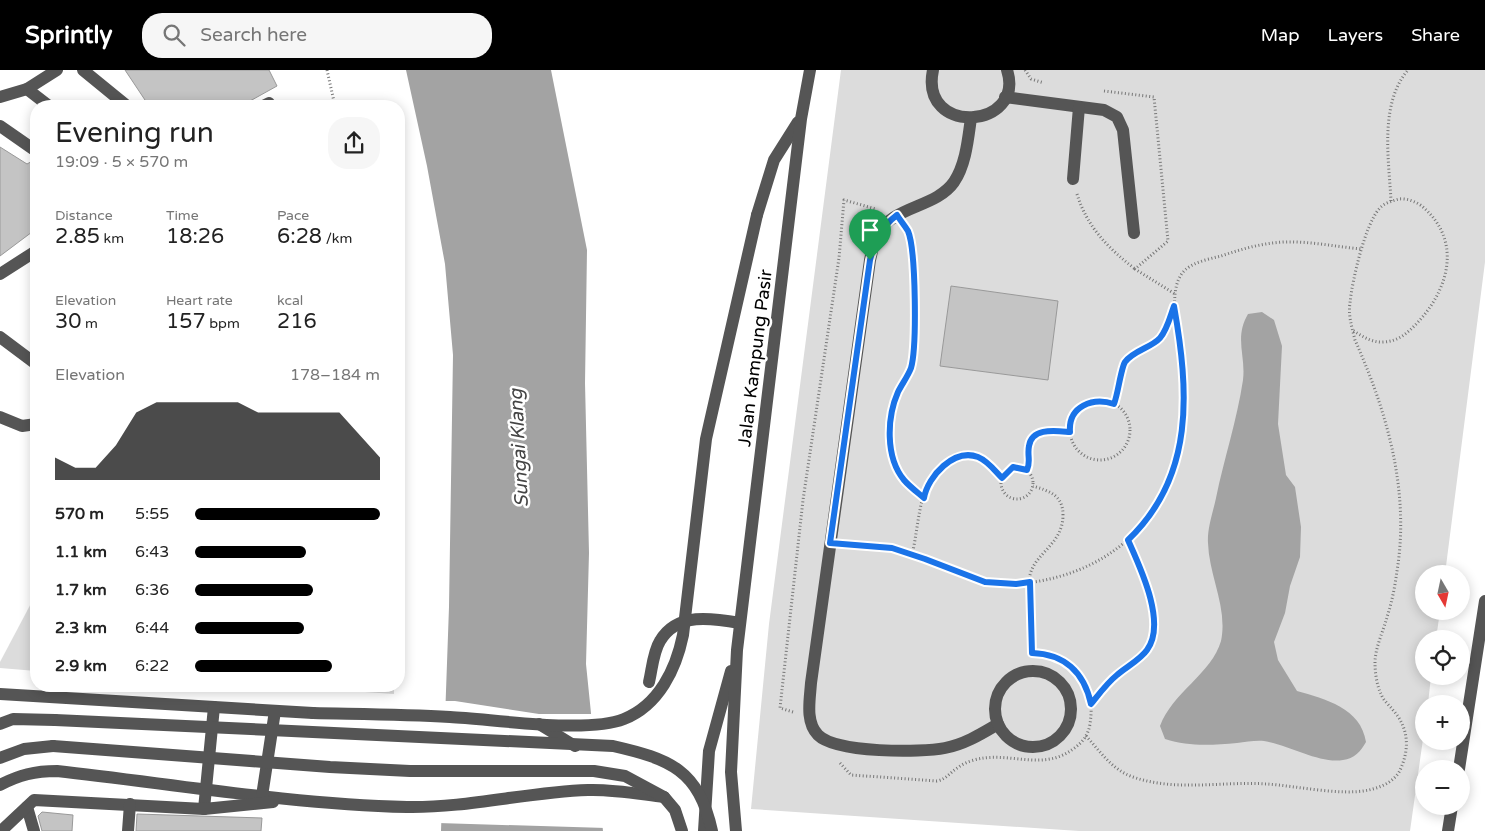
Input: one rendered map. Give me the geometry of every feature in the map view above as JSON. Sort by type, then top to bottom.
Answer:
[{"type":"street","points":[[0,97],[27,89],[57,70]]},
{"type":"street","points":[[83,70],[120,100]]},
{"type":"street","name":"Jalan Kampung Pasir","points":[[737,650],[801,119],[810,70]]},
{"type":"street","points":[[930,70],[936,97],[943,108],[954,115],[970,118],[988,114],[998,107],[1005,97],[1008,85],[1007,70]]},
{"type":"street","points":[[27,89],[41,100]]},
{"type":"street","points":[[1005,97],[1111,112],[1121,123],[1134,233]]},
{"type":"street","points":[[1073,179],[1079,107]]},
{"type":"street","points":[[970,118],[962,166],[954,182],[943,194],[897,215],[884,225],[876,237],[870,260],[830,543],[811,692],[811,724],[818,735],[832,742],[852,748],[928,751],[968,741],[998,724]]},
{"type":"street","points":[[0,694],[313,713],[449,717],[539,724],[591,725],[625,719],[653,698],[667,681],[678,661],[684,635],[706,439],[757,215],[774,160],[801,119]]},
{"type":"street","points":[[0,126],[30,147]]},
{"type":"street","points":[[0,274],[30,255]]},
{"type":"street","points":[[0,337],[30,360]]},
{"type":"street","points":[[0,417],[22,426],[30,425]]},
{"type":"street","points":[[1460,760],[1485,601]]},
{"type":"street","points":[[649,682],[659,641],[675,624],[707,617],[740,623]]},
{"type":"street","points":[[704,831],[709,750],[737,650]]},
{"type":"street","points":[[736,831],[731,772],[737,650]]},
{"type":"street","points":[[1037,671],[1050,674],[1061,682],[1068,693],[1072,711],[1067,728],[1059,738],[1049,744],[1025,747],[1014,742],[998,724],[994,712],[999,692],[1011,677],[1024,672],[1037,671]]},
{"type":"street","points":[[204,809],[214,707]]},
{"type":"street","points":[[262,796],[274,711]]},
{"type":"street","points":[[0,724],[13,719],[55,720],[574,746],[613,746],[646,754],[671,765],[700,792],[706,806],[712,831]]},
{"type":"street","points":[[539,724],[574,746]]},
{"type":"street","points":[[0,758],[24,749],[53,746],[330,768],[410,771],[594,771],[625,776],[664,797],[675,810],[682,831]]},
{"type":"street","points":[[0,786],[18,776],[36,772],[57,771],[291,800],[408,807],[448,806],[530,794],[589,790],[664,797]]},
{"type":"street","points":[[1,831],[34,800],[204,809],[291,800]]},
{"type":"street","points":[[128,831],[130,804]]},
{"type":"street","points":[[27,807],[34,831]]},
{"type":"street","points":[[1448,831],[1451,815]]},
{"type":"path","points":[[327,70],[334,100]]},
{"type":"path","points":[[1391,201],[1388,145],[1392,103],[1397,86],[1408,70]]},
{"type":"path","points":[[1073,179],[1089,224],[1110,250],[1135,269]]},
{"type":"path","points":[[1086,736],[1113,766],[1130,776],[1154,783],[1193,785],[1265,784],[1347,792],[1368,790],[1382,786],[1396,777],[1404,755],[1406,730],[1402,720],[1381,695],[1375,663],[1388,617],[1399,562],[1400,512],[1398,484],[1392,442],[1385,415],[1352,330],[1350,302],[1362,249],[1374,217],[1380,207],[1391,201],[1406,198],[1421,205],[1433,216],[1440,230],[1446,251],[1448,268],[1443,286],[1430,309],[1410,331],[1395,340],[1382,342],[1370,340],[1352,330]]},
{"type":"path","points":[[795,720],[794,712],[780,708],[804,500],[839,258],[844,200],[897,215],[908,232],[914,278],[915,345],[911,369],[898,392],[892,411],[890,436],[893,460],[903,479],[924,498]]},
{"type":"path","points":[[830,543],[892,548],[985,582],[1016,584],[1052,579],[1081,571],[1117,551],[1142,527],[1159,501],[1172,474],[1185,416],[1185,382],[1174,306],[1175,287],[1185,271],[1210,259],[1255,245],[1287,242],[1362,249]]},
{"type":"path","points":[[1114,404],[1120,388],[1123,364],[1133,354],[1158,340],[1164,331],[1174,306]]},
{"type":"path","points":[[1104,400],[1122,410],[1130,428],[1125,447],[1109,459],[1090,458],[1074,446],[1070,432],[1072,418],[1085,403],[1104,400]]},
{"type":"path","points":[[1027,470],[1030,461],[1028,447],[1036,434],[1043,432],[1070,432]]},
{"type":"path","points":[[912,555],[924,498],[931,480],[943,467],[958,457],[968,455],[978,457],[1002,478]]},
{"type":"path","points":[[1013,467],[1027,470],[1031,475],[1033,486],[1027,495],[1012,498],[1002,488],[1002,478],[1013,467]]},
{"type":"path","points":[[833,759],[840,762],[851,775],[937,781],[944,780],[960,766],[984,758],[1050,760],[1068,753],[1082,742],[1086,736],[1092,710],[1088,690],[1078,673],[1064,659],[1046,653],[1032,653],[1030,574],[1057,537],[1063,522],[1060,499],[1049,491],[1033,486]]},
{"type":"path","points":[[1091,704],[1116,676],[1146,652],[1152,642],[1155,623],[1148,592],[1128,540]]},
{"type":"shaded area","points":[[841,70],[1485,70],[1485,262],[1446,565],[1415,565],[1415,620],[1439,620],[1437,630],[1415,630],[1415,685],[1430,685],[1429,695],[1415,695],[1415,750],[1421,750],[1420,760],[1415,760],[1415,796],[1410,831],[1079,831],[751,809],[769,624]]},
{"type":"shaded area","points":[[30,605],[30,670],[0,668],[0,662]]},
{"type":"shaded area","points":[[365,692],[394,692],[394,694]]},
{"type":"water","name":"Sungai Klang","points":[[406,70],[551,70],[587,250],[585,383],[589,553],[586,664],[603,831],[441,831],[449,607],[453,355],[445,264],[427,166]]},
{"type":"water","points":[[1262,312],[1274,320],[1282,346],[1278,424],[1286,475],[1295,487],[1301,527],[1300,557],[1290,586],[1285,613],[1274,642],[1278,660],[1297,691],[1340,707],[1357,721],[1363,730],[1366,742],[1357,754],[1347,759],[1334,760],[1314,757],[1264,741],[1210,745],[1174,742],[1165,739],[1160,726],[1173,703],[1209,663],[1221,641],[1222,616],[1211,568],[1208,532],[1243,380],[1242,331],[1248,314]]},
{"type":"pier","points":[[443,701],[455,701],[539,714],[594,714],[606,828],[438,823]]},
{"type":"building","points":[[125,70],[269,70],[277,86],[252,100],[145,100]]},
{"type":"building","points":[[0,147],[27,164],[30,162],[30,234],[0,256]]},
{"type":"building","points":[[951,286],[1058,301],[1048,380],[940,366]]},
{"type":"building","points":[[42,812],[73,815],[72,831],[42,831],[38,816]]},
{"type":"building","points":[[137,814],[262,818],[261,831],[136,831]]},
{"type":"route","points":[[897,215],[908,232],[914,278],[915,345],[911,369],[898,392],[892,411],[890,436],[893,460],[903,479],[924,498],[925,490],[931,480],[943,467],[958,457],[968,455],[978,457],[986,461],[1002,478],[1004,473],[1013,467],[1027,470],[1030,461],[1028,447],[1031,439],[1036,434],[1052,431],[1070,432],[1072,418],[1085,403],[1104,400],[1114,404],[1120,388],[1123,364],[1133,354],[1158,340],[1164,331],[1174,306],[1185,382],[1185,416],[1179,449],[1172,474],[1159,501],[1142,527],[1128,540],[1148,592],[1155,623],[1152,642],[1146,652],[1116,676],[1091,704],[1088,690],[1078,673],[1064,659],[1046,653],[1032,653],[1030,582],[1016,584],[985,582],[892,548],[830,543],[870,260],[876,237],[884,225],[897,215]]}]
